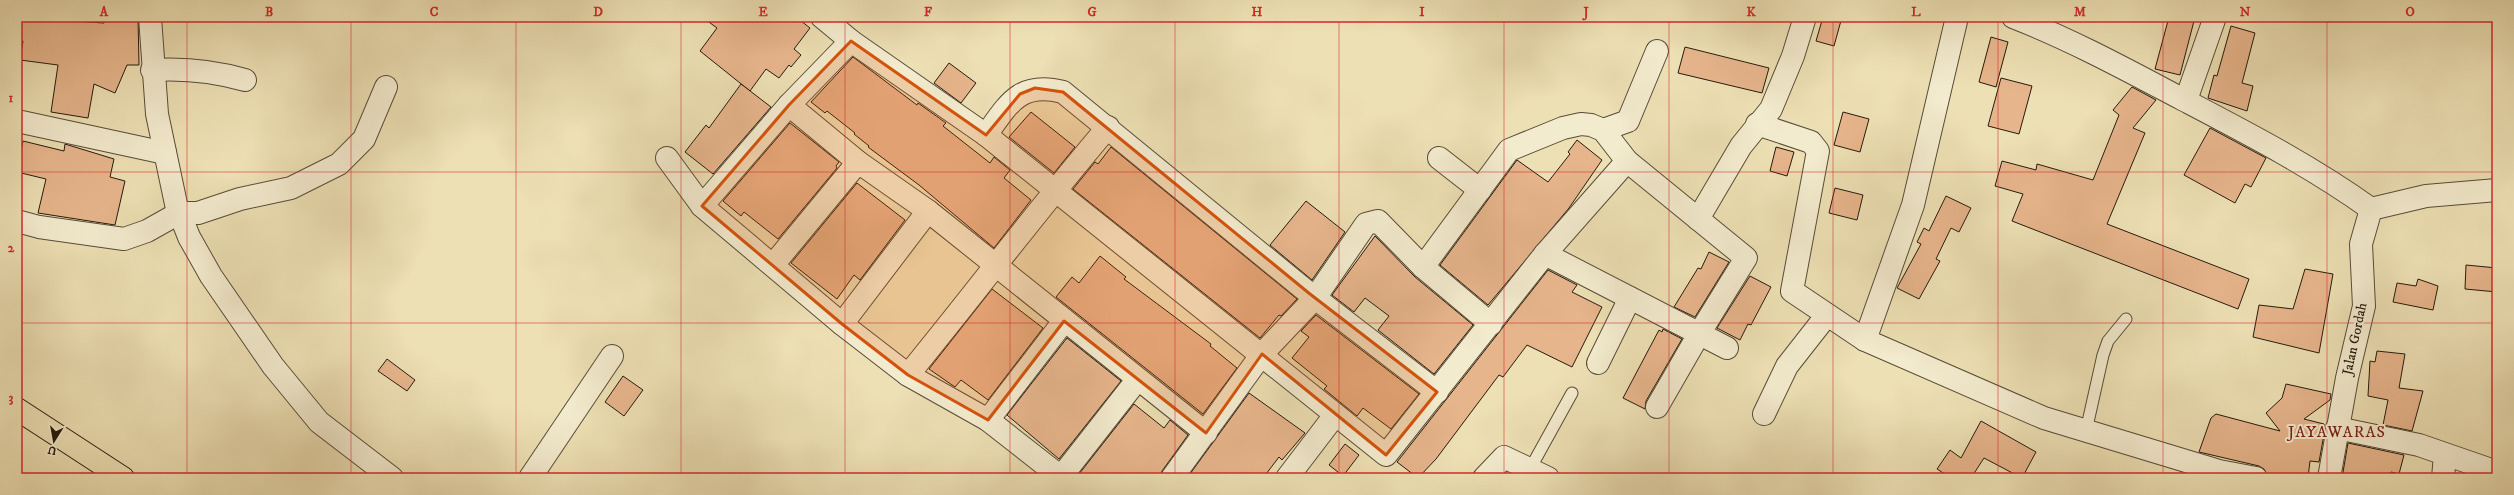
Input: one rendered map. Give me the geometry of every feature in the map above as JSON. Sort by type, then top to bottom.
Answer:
[{"type":"main road","points":[[17,409],[123,478]]},
{"type":"street","points":[[150,17],[152,70],[157,114],[179,214],[211,276],[273,366],[319,422],[392,478]]},
{"type":"street","points":[[822,17],[851,41],[986,135],[1262,354],[1386,455],[1438,392],[1545,254],[1627,161]]},
{"type":"street","points":[[1698,219],[1757,124],[1771,109],[1793,56],[1805,17]]},
{"type":"street","points":[[1865,340],[1913,205],[1957,17]]},
{"type":"street","points":[[2013,17],[2058,25],[2186,100],[2272,145],[2336,184],[2370,209],[2426,196],[2497,190]]},
{"type":"street","points":[[2186,100],[2215,17]]},
{"type":"street","points":[[702,206],[789,106],[851,41]]},
{"type":"street","points":[[1603,130],[1628,121],[1657,51]]},
{"type":"street","points":[[152,70],[183,68],[220,73],[245,80]]},
{"type":"street","points":[[17,222],[39,227],[124,239],[147,231],[179,214],[198,213],[240,199],[292,188],[339,164],[364,139],[386,87]]},
{"type":"street","points":[[986,135],[1007,107],[1020,94],[1035,88],[1048,88],[1063,92],[1108,127],[1315,298],[1438,392]]},
{"type":"street","points":[[789,106],[858,162],[928,211],[998,265],[1137,380],[1206,433]]},
{"type":"street","points":[[17,121],[165,153]]},
{"type":"street","points":[[1423,267],[1509,150],[1517,145],[1563,128],[1581,124],[1591,125],[1603,130],[1627,161],[1746,258],[1699,334],[1657,407]]},
{"type":"street","points":[[1757,124],[1811,142],[1818,151],[1792,291],[1865,340],[2044,418],[2219,471],[2256,478]]},
{"type":"street","points":[[908,375],[998,265],[1055,190],[1108,127]]},
{"type":"street","points":[[667,158],[702,206],[842,324],[908,375],[988,420],[1062,477],[1137,380]]},
{"type":"street","points":[[1439,158],[1480,190]]},
{"type":"street","points":[[773,265],[858,162]]},
{"type":"street","name":"Jalan Gordah","points":[[2329,478],[2337,428],[2364,306],[2361,244],[2370,209]]},
{"type":"street","points":[[842,324],[928,211]]},
{"type":"street","points":[[1172,478],[1262,354],[1315,298],[1366,224],[1370,222],[1378,221],[1423,267],[1491,324]]},
{"type":"street","points":[[1545,254],[1727,348]]},
{"type":"street","points":[[1598,363],[1630,298]]},
{"type":"street","points":[[1764,414],[1787,366],[1827,315]]},
{"type":"street","points":[[988,420],[1064,321]]},
{"type":"street","points":[[530,478],[612,356]]},
{"type":"street","points":[[1287,478],[1335,415]]},
{"type":"street","points":[[2337,428],[2419,445],[2497,472]]},
{"type":"street","points":[[2443,478],[2445,455]]},
{"type":"street","points":[[1484,478],[1502,457],[1511,458],[1539,473]]},
{"type":"lane","points":[[2086,431],[2103,355],[2108,341],[2126,319]]},
{"type":"lane","points":[[1539,473],[1572,393]]},
{"type":"highlighted area","points":[[851,41],[986,135],[1020,94],[1035,88],[1063,92],[1310,294],[1437,392],[1386,455],[1262,354],[1206,433],[1064,321],[988,420],[908,375],[842,324],[702,206],[789,105]]},
{"type":"building","points":[[17,17],[104,23],[104,17],[138,17],[139,65],[127,65],[115,93],[94,84],[88,118],[51,112],[58,65],[20,60],[23,41],[17,40]]},
{"type":"building","points":[[702,17],[796,17],[810,28],[794,49],[801,55],[791,67],[789,65],[779,78],[766,69],[750,91],[700,51],[717,28]]},
{"type":"building","points":[[1823,17],[1842,17],[1834,46],[1816,41]]},
{"type":"building","points":[[2169,17],[2195,17],[2180,75],[2155,69]]},
{"type":"building","points":[[2231,26],[2255,33],[2242,83],[2253,86],[2247,111],[2208,98],[2214,75],[2217,76]]},
{"type":"building","points":[[1991,37],[2008,42],[1996,87],[1979,82]]},
{"type":"building","points":[[1685,47],[1769,68],[1762,93],[1678,73]]},
{"type":"building","points":[[853,57],[917,105],[918,103],[946,123],[943,126],[990,163],[994,157],[1010,170],[1004,178],[1031,200],[994,248],[919,185],[868,147],[869,146],[854,134],[855,133],[827,111],[825,113],[811,102]]},
{"type":"building","points":[[949,63],[976,83],[961,103],[934,83]]},
{"type":"building","points":[[2001,78],[2032,86],[2019,134],[1988,126]]},
{"type":"building","points":[[741,84],[771,107],[713,174],[685,152],[706,125],[709,128]]},
{"type":"building","points":[[2132,87],[2156,100],[2133,128],[2145,133],[2107,224],[2249,279],[2238,309],[2012,221],[2023,194],[1995,186],[2002,161],[2036,170],[2037,164],[2093,180],[2119,115],[2113,110]]},
{"type":"building","points":[[1031,112],[1075,147],[1054,173],[1009,137]]},
{"type":"building","points":[[1843,112],[1869,119],[1860,152],[1834,145]]},
{"type":"building","points":[[790,123],[839,162],[836,166],[837,168],[778,239],[744,212],[741,216],[723,201]]},
{"type":"building","points":[[2210,128],[2266,158],[2251,187],[2245,184],[2235,203],[2184,175]]},
{"type":"building","points":[[1577,140],[1602,160],[1569,208],[1488,305],[1440,265],[1517,160],[1548,182],[1570,154],[1568,152]]},
{"type":"building","points":[[23,141],[64,151],[65,144],[114,159],[110,177],[125,181],[115,225],[38,213],[46,179],[17,172]]},
{"type":"building","points":[[1111,147],[1297,299],[1281,316],[1279,315],[1260,338],[1073,189],[1095,162],[1098,164]]},
{"type":"building","points":[[1776,147],[1794,152],[1787,176],[1770,171]]},
{"type":"building","points":[[857,183],[905,220],[860,280],[854,275],[837,299],[791,263]]},
{"type":"building","points":[[1835,188],[1863,195],[1857,220],[1829,213]]},
{"type":"building","points":[[1946,196],[1971,208],[1959,232],[1951,228],[1936,259],[1940,261],[1919,299],[1897,288],[1921,244],[1917,242],[1924,228],[1929,231]]},
{"type":"building","points":[[1306,201],[1345,232],[1312,280],[1270,245]]},
{"type":"building","points":[[1375,236],[1415,277],[1473,325],[1434,374],[1378,330],[1389,316],[1365,298],[1354,312],[1332,295]]},
{"type":"building","points":[[1709,252],[1729,262],[1695,317],[1674,307],[1698,268],[1701,269]]},
{"type":"building","points":[[1100,256],[1126,277],[1124,279],[1211,344],[1210,346],[1237,368],[1203,414],[1056,297],[1072,277],[1079,283]]},
{"type":"building","points":[[2466,265],[2497,268],[2497,292],[2465,289]]},
{"type":"building","points":[[2305,269],[2333,274],[2319,353],[2253,337],[2259,305],[2293,309]]},
{"type":"building","points":[[1548,270],[1577,285],[1572,292],[1602,307],[1572,367],[1527,345],[1503,377],[1499,375],[1436,459],[1418,478],[1397,462]]},
{"type":"building","points":[[1750,276],[1771,287],[1751,325],[1748,324],[1740,340],[1717,328]]},
{"type":"building","points":[[2418,279],[2438,286],[2433,310],[2393,302],[2397,283],[2416,286]]},
{"type":"building","points":[[992,289],[1043,328],[988,400],[961,380],[955,387],[929,369]]},
{"type":"building","points":[[1316,315],[1419,394],[1391,429],[1363,408],[1357,416],[1324,389],[1327,386],[1292,358],[1309,337],[1301,331]]},
{"type":"building","points":[[1663,329],[1682,339],[1646,401],[1645,409],[1623,398],[1659,330],[1662,332]]},
{"type":"building","points":[[1067,338],[1121,381],[1059,459],[1007,415]]},
{"type":"building","points":[[2377,351],[2405,354],[2399,388],[2423,391],[2412,431],[2383,425],[2388,400],[2368,396],[2370,361],[2375,362]]},
{"type":"building","points":[[387,359],[415,380],[407,391],[378,371]]},
{"type":"building","points":[[623,376],[643,390],[624,416],[605,402]]},
{"type":"building","points":[[2286,384],[2331,394],[2330,400],[2304,419],[2324,424],[2325,429],[2319,462],[2310,461],[2308,478],[2291,475],[2291,478],[2268,478],[2264,469],[2259,466],[2199,452],[2211,418],[2216,414],[2280,431],[2266,413],[2282,398]]},
{"type":"building","points":[[1249,393],[1305,433],[1282,460],[1279,457],[1263,478],[1187,478]]},
{"type":"building","points":[[1134,404],[1164,428],[1170,420],[1188,435],[1162,471],[1160,478],[1083,478],[1079,474]]},
{"type":"building","points":[[1981,421],[2036,452],[2022,478],[1984,458],[1971,478],[1951,478],[1937,469],[1950,450],[1961,458]]},
{"type":"building","points":[[2348,443],[2404,455],[2399,474],[2391,472],[2391,478],[2342,478]]},
{"type":"building","points":[[1345,444],[1359,455],[1343,476],[1329,465]]},
{"type":"district","name":"JAYAWARAS","points":[[2337,432]]}]
